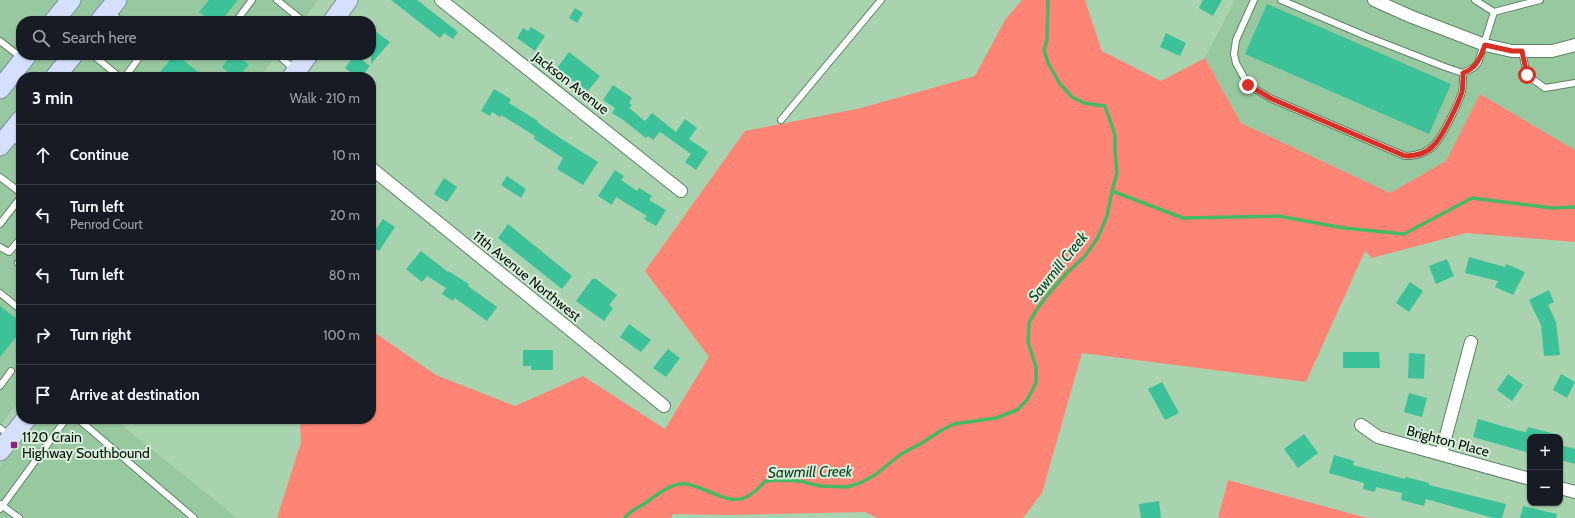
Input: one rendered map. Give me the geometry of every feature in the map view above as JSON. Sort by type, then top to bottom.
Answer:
[{"type":"main road","points":[[58,16],[71,0]]},
{"type":"main road","points":[[337,16],[348,0]]},
{"type":"main road","points":[[0,89],[23,60]]},
{"type":"main road","points":[[59,72],[69,60]]},
{"type":"main road","points":[[295,72],[304,60]]},
{"type":"main road","points":[[10,142],[16,130]]},
{"type":"main road","points":[[4,439],[20,424]]},
{"type":"street","name":"Jackson Avenue","points":[[441,0],[681,191]]},
{"type":"street","points":[[1374,0],[1412,17],[1485,45],[1512,51],[1552,51],[1575,45]]},
{"type":"street","name":"11th Avenue Northwest","points":[[376,172],[664,406]]},
{"type":"street","points":[[1441,454],[1471,342]]},
{"type":"street","name":"Brighton Place","points":[[1361,426],[1378,437],[1527,478]]},
{"type":"street","points":[[1563,489],[1575,492]]},
{"type":"lane","points":[[240,16],[252,0]]},
{"type":"lane","points":[[277,0],[297,16]]},
{"type":"lane","points":[[781,120],[881,0]]},
{"type":"lane","points":[[1254,0],[1236,40],[1234,54],[1236,63],[1248,85],[1272,99],[1405,156],[1414,156],[1434,145],[1452,115],[1460,97],[1462,91],[1463,73]]},
{"type":"lane","points":[[1281,0],[1375,40],[1463,73],[1473,68],[1478,63],[1485,45],[1494,12]]},
{"type":"lane","points":[[1474,0],[1494,12],[1540,0]]},
{"type":"lane","points":[[0,41],[16,51]]},
{"type":"lane","points":[[1522,51],[1527,75],[1545,88],[1575,83]]},
{"type":"lane","points":[[99,60],[114,72]]},
{"type":"lane","points":[[129,72],[137,60]]},
{"type":"lane","points":[[282,60],[292,72]]},
{"type":"lane","points":[[0,177],[16,189]]},
{"type":"lane","points":[[0,224],[16,203]]},
{"type":"lane","points":[[0,247],[9,252],[16,244]]},
{"type":"lane","points":[[0,293],[16,306]]},
{"type":"lane","points":[[0,386],[11,372]]},
{"type":"lane","points":[[19,518],[1,506],[62,424]]},
{"type":"lane","points":[[84,424],[194,518]]},
{"type":"shaded area","points":[[0,0],[318,0],[306,16],[16,16],[16,60],[273,60],[264,72],[16,72],[16,405],[0,426]]},
{"type":"shaded area","points":[[1022,0],[1085,0],[1102,51],[1161,81],[1205,58],[1241,123],[1390,193],[1446,161],[1480,94],[1575,150],[1575,242],[1466,233],[1372,258],[1365,251],[1306,382],[1082,353],[1042,493],[1023,518],[877,518],[865,512],[728,515],[673,514],[671,518],[277,518],[301,442],[300,424],[376,424],[376,333],[436,375],[515,406],[583,376],[665,429],[709,357],[645,271],[745,131],[861,108],[975,76],[1005,20]]},
{"type":"shaded area","points":[[1235,0],[1575,0],[1575,150],[1480,94],[1446,161],[1390,193],[1241,123],[1205,58]]},
{"type":"shaded area","points":[[32,424],[120,424],[237,518],[0,518],[0,466]]},
{"type":"shaded area","points":[[1228,480],[1367,518],[1218,518]]},
{"type":"building","points":[[209,0],[238,0],[225,16],[204,16],[199,12]]},
{"type":"building","points":[[391,0],[417,0],[458,32],[453,39],[444,33],[440,38]]},
{"type":"building","points":[[1203,0],[1222,0],[1213,16],[1199,8]]},
{"type":"building","points":[[1267,4],[1451,84],[1429,134],[1245,54]]},
{"type":"building","points":[[575,8],[583,13],[577,23],[569,18]]},
{"type":"building","points":[[531,27],[545,36],[535,51],[517,38],[523,28],[528,31]]},
{"type":"building","points":[[376,32],[390,42],[376,58]]},
{"type":"building","points":[[1166,33],[1186,43],[1180,56],[1160,47]]},
{"type":"building","points":[[569,52],[600,76],[587,92],[557,68]]},
{"type":"building","points":[[170,60],[183,60],[198,72],[160,72]]},
{"type":"building","points":[[227,60],[243,60],[249,65],[243,71],[244,72],[228,72],[222,67]]},
{"type":"building","points":[[351,60],[362,60],[370,66],[365,72],[350,72],[345,68]]},
{"type":"building","points":[[613,85],[632,98],[629,103],[632,105],[629,108],[645,121],[652,113],[676,132],[685,119],[697,128],[689,139],[708,152],[696,170],[685,162],[691,154],[660,132],[653,140],[648,136],[646,138],[612,113],[615,108],[603,100]]},
{"type":"building","points":[[494,89],[511,99],[509,103],[598,162],[583,185],[557,169],[563,158],[534,139],[535,136],[501,115],[500,117],[492,112],[490,116],[481,111]]},
{"type":"building","points":[[615,170],[624,176],[621,180],[637,191],[639,188],[652,196],[649,200],[666,210],[656,226],[644,219],[647,216],[616,197],[612,205],[598,196]]},
{"type":"building","points":[[507,176],[526,189],[521,198],[501,185]]},
{"type":"building","points":[[444,178],[457,187],[447,202],[434,194]]},
{"type":"building","points":[[383,219],[395,227],[379,251],[376,249],[376,229]]},
{"type":"building","points":[[508,224],[572,276],[562,289],[498,238]]},
{"type":"building","points":[[421,251],[448,272],[469,284],[468,286],[497,307],[487,321],[455,298],[453,301],[442,294],[446,288],[427,276],[422,282],[406,269]]},
{"type":"building","points":[[1469,257],[1505,267],[1506,264],[1525,272],[1513,295],[1495,287],[1498,281],[1465,273]]},
{"type":"building","points":[[1447,259],[1454,276],[1436,284],[1429,266]]},
{"type":"building","points":[[592,279],[596,279],[617,295],[609,305],[613,308],[604,321],[576,301]]},
{"type":"building","points":[[1410,282],[1423,291],[1409,312],[1396,303]]},
{"type":"building","points":[[1549,290],[1554,302],[1548,305],[1556,322],[1560,355],[1544,356],[1541,325],[1529,300]]},
{"type":"building","points":[[0,306],[16,318],[16,337],[0,357]]},
{"type":"building","points":[[629,324],[651,340],[641,352],[620,337]]},
{"type":"building","points":[[668,349],[680,358],[666,377],[653,368]]},
{"type":"building","points":[[523,350],[553,350],[553,370],[531,370],[531,366],[523,366]]},
{"type":"building","points":[[1343,352],[1379,352],[1380,368],[1343,368]]},
{"type":"building","points":[[1409,353],[1425,354],[1424,379],[1408,378]]},
{"type":"building","points":[[1508,374],[1523,385],[1512,401],[1497,390]]},
{"type":"building","points":[[1561,374],[1575,382],[1567,398],[1553,390]]},
{"type":"building","points":[[1162,382],[1179,413],[1165,420],[1148,389]]},
{"type":"building","points":[[1409,393],[1427,398],[1422,417],[1404,412]]},
{"type":"building","points":[[1478,419],[1520,431],[1526,432],[1528,427],[1555,434],[1527,434],[1527,452],[1473,437]]},
{"type":"building","points":[[1304,434],[1318,453],[1298,468],[1284,449]]},
{"type":"building","points":[[1563,446],[1575,449],[1575,464],[1563,461]]},
{"type":"building","points":[[1334,455],[1354,461],[1353,465],[1405,479],[1406,477],[1429,483],[1429,485],[1506,504],[1502,518],[1493,518],[1426,499],[1424,506],[1401,500],[1402,493],[1376,487],[1375,492],[1363,489],[1364,483],[1329,473]]},
{"type":"building","points":[[1159,501],[1161,518],[1141,518],[1139,504]]},
{"type":"building","points":[[1523,506],[1557,514],[1556,518],[1520,518]]},
{"type":"waterway","name":"Sawmill Creek","points":[[625,518],[632,511],[662,491],[679,484],[691,485],[726,498],[733,499],[741,499],[748,496],[765,481],[800,481],[820,486],[847,487],[860,483],[875,475],[901,454],[954,424],[996,418],[1017,410],[1027,400],[1036,383],[1036,367],[1028,342],[1029,323],[1049,293],[1085,256],[1097,239],[1107,216],[1117,173],[1115,135],[1105,106],[1084,103],[1072,97],[1060,84],[1048,63],[1044,50],[1047,40],[1048,0]]},
{"type":"waterway","points":[[1112,191],[1183,218],[1278,216],[1344,228],[1404,234],[1472,198],[1552,208],[1575,207]]},
{"type":"place","name":"1120 Crain Highway Southbound","points":[[14,445]]},
{"type":"route","points":[[1248,85],[1272,99],[1405,156],[1414,156],[1434,145],[1452,115],[1462,91],[1463,73],[1473,68],[1478,63],[1485,45],[1512,51],[1522,51],[1527,75]]}]
